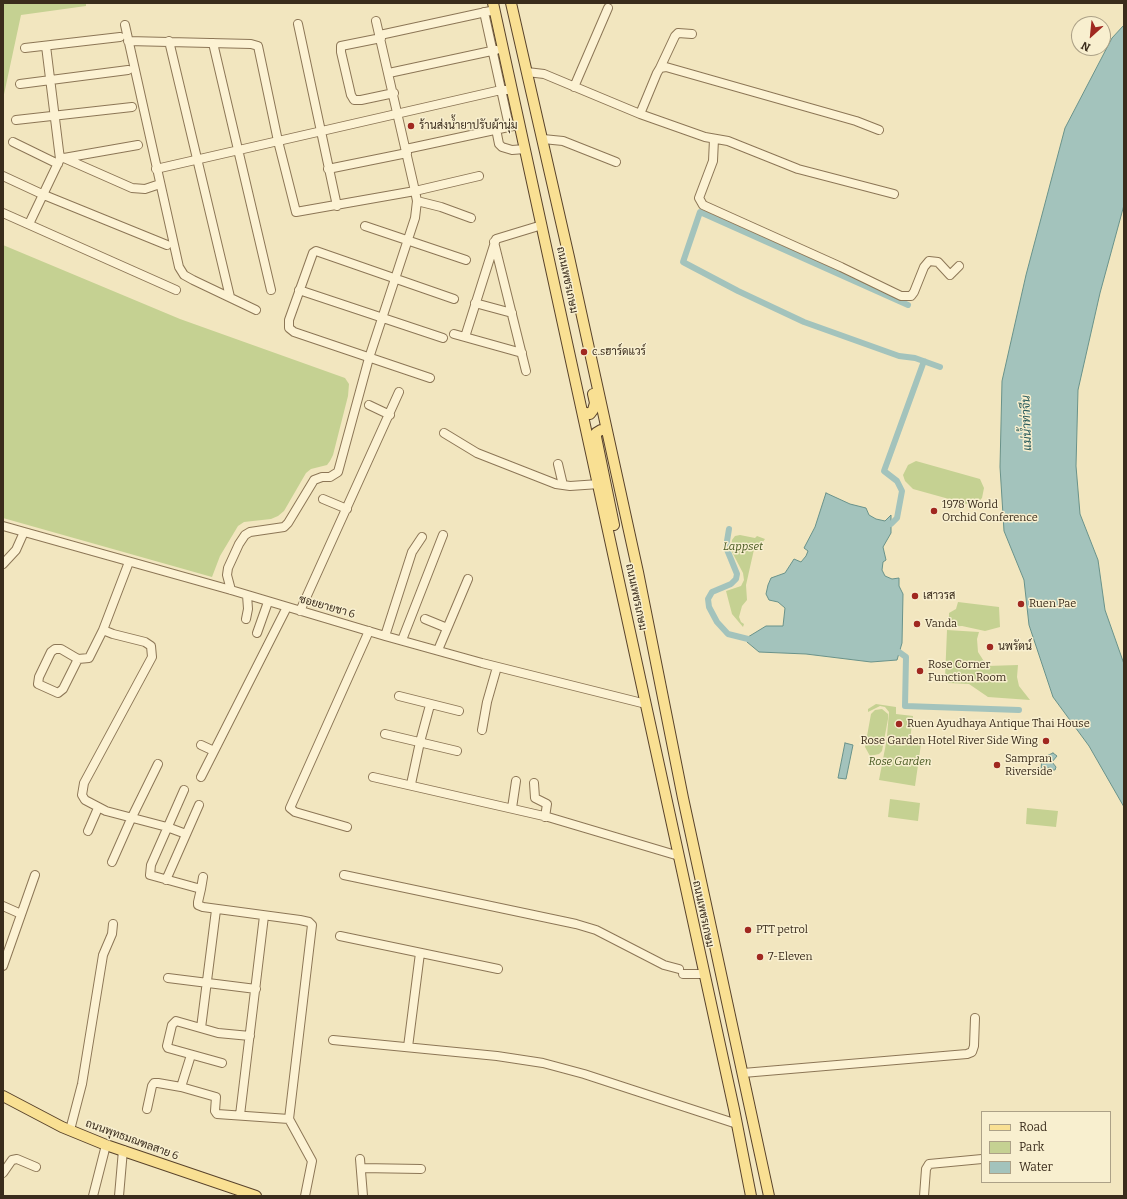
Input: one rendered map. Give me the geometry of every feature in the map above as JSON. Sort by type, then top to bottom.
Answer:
[{"type":"main road","name":"ถนนเพชรเกษม","points":[[511,3],[638,572],[683,798],[769,1196]]},
{"type":"main road","name":"ถนนเพชรเกษม","points":[[494,7],[599,484],[737,1124],[751,1196]]},
{"type":"main road","points":[[583,412],[590,414],[595,403],[581,338],[584,328]]},
{"type":"main road","points":[[606,430],[601,430],[596,433],[596,437],[616,533],[617,548],[613,551]]},
{"type":"main road","name":"ถนนพุทธมณฑลสาย 6","points":[[3,1096],[70,1130],[106,1145],[256,1196]]},
{"type":"street","points":[[394,93],[361,100],[354,100],[351,95],[341,46],[484,12],[494,7]]},
{"type":"street","points":[[574,87],[608,8]]},
{"type":"street","points":[[484,12],[509,126]]},
{"type":"street","points":[[231,590],[227,575],[228,568],[239,544],[245,535],[250,532],[284,527],[314,480],[322,477],[330,477],[338,472],[369,358],[417,211],[417,201],[407,151],[376,21]]},
{"type":"street","points":[[298,24],[337,206]]},
{"type":"street","points":[[125,25],[179,267],[184,275],[256,310]]},
{"type":"street","points":[[640,114],[675,36],[678,33],[692,34]]},
{"type":"street","points":[[25,48],[120,37]]},
{"type":"street","points":[[128,41],[250,44],[258,46],[278,142],[296,212],[337,206],[479,176]]},
{"type":"street","points":[[169,41],[230,297]]},
{"type":"street","points":[[213,43],[271,290]]},
{"type":"street","points":[[28,224],[61,160],[54,116],[46,46]]},
{"type":"street","points":[[389,73],[503,48]]},
{"type":"street","points":[[660,68],[681,72],[856,121],[879,130]]},
{"type":"street","points":[[20,84],[128,70]]},
{"type":"street","points":[[527,72],[544,74],[640,114],[714,138],[728,141],[798,169],[894,194]]},
{"type":"street","points":[[156,169],[501,90],[512,90]]},
{"type":"street","points":[[16,120],[132,107]]},
{"type":"street","points":[[328,169],[509,126],[520,125]]},
{"type":"street","points":[[496,129],[499,144],[502,147],[512,150],[525,149]]},
{"type":"street","points":[[714,138],[713,161],[699,198],[703,205],[841,266],[901,296],[911,296],[924,267],[929,261],[938,262],[950,275],[959,266]]},
{"type":"street","points":[[542,139],[563,141],[616,162]]},
{"type":"street","points":[[14,142],[132,188],[145,189],[160,184]]},
{"type":"street","points":[[61,160],[138,145]]},
{"type":"street","points":[[3,176],[44,195],[167,246]]},
{"type":"street","points":[[417,201],[436,205],[471,218]]},
{"type":"street","points":[[3,213],[176,290]]},
{"type":"street","points":[[465,337],[494,242],[499,237],[542,225]]},
{"type":"street","points":[[366,226],[466,260]]},
{"type":"street","points":[[494,242],[526,372]]},
{"type":"street","points":[[430,378],[291,330],[288,324],[289,320],[313,253],[316,251],[454,299]]},
{"type":"street","points":[[299,290],[442,338]]},
{"type":"street","points":[[475,303],[512,313]]},
{"type":"street","points":[[454,334],[522,352]]},
{"type":"street","points":[[300,611],[390,415],[399,392]]},
{"type":"street","points":[[369,405],[390,415]]},
{"type":"street","points":[[444,433],[478,453],[530,475],[563,485],[599,484]]},
{"type":"street","points":[[558,464],[563,485]]},
{"type":"street","points":[[323,499],[347,509]]},
{"type":"street","name":"ซอยยายชา 6","points":[[3,526],[231,590],[385,636],[497,667],[646,704]]},
{"type":"street","points":[[3,564],[16,550],[24,532]]},
{"type":"street","points":[[402,640],[443,535]]},
{"type":"street","points":[[385,636],[412,552],[422,536]]},
{"type":"street","points":[[78,659],[63,689],[58,693],[38,684],[51,652],[55,649],[61,649],[78,659],[89,658],[103,630],[129,562]]},
{"type":"street","points":[[438,650],[468,579]]},
{"type":"street","points":[[246,619],[248,609],[247,595]]},
{"type":"street","points":[[257,633],[268,602]]},
{"type":"street","points":[[201,777],[287,607]]},
{"type":"street","points":[[425,619],[447,628]]},
{"type":"street","points":[[103,630],[145,642],[151,646],[152,657],[84,783],[82,795],[85,800],[98,808],[131,819],[167,827],[186,834]]},
{"type":"street","points":[[347,827],[295,812],[290,808],[369,631]]},
{"type":"street","points":[[482,730],[487,702],[497,667]]},
{"type":"street","points":[[399,696],[459,712]]},
{"type":"street","points":[[412,784],[420,742],[430,705]]},
{"type":"street","points":[[385,734],[457,751]]},
{"type":"street","points":[[201,745],[214,752]]},
{"type":"street","points":[[112,862],[158,764]]},
{"type":"street","points":[[373,777],[412,784],[512,808],[679,856]]},
{"type":"street","points":[[512,808],[516,781]]},
{"type":"street","points":[[534,783],[535,798],[547,804],[545,817]]},
{"type":"street","points":[[184,790],[149,870],[152,876],[201,889]]},
{"type":"street","points":[[166,880],[199,805]]},
{"type":"street","points":[[88,831],[98,808]]},
{"type":"street","points":[[3,966],[35,875]]},
{"type":"street","points":[[344,875],[576,924],[596,930],[680,972],[703,972]]},
{"type":"street","points":[[203,878],[198,905],[216,910],[309,922],[312,925],[313,930],[290,1119],[312,1161],[305,1196]]},
{"type":"street","points":[[3,906],[21,914]]},
{"type":"street","points":[[201,1028],[216,910]]},
{"type":"street","points":[[240,1115],[264,916]]},
{"type":"street","points":[[70,1130],[82,1084],[104,955],[112,934],[113,924]]},
{"type":"street","points":[[340,936],[498,969]]},
{"type":"street","points":[[408,1047],[420,953]]},
{"type":"street","points":[[168,978],[256,989]]},
{"type":"street","points":[[743,1072],[967,1054],[972,1052],[974,1046],[975,1018]]},
{"type":"street","points":[[222,1063],[168,1048],[167,1046],[172,1025],[176,1021],[229,1035],[250,1036]]},
{"type":"street","points":[[333,1040],[408,1047],[543,1063],[584,1074],[737,1124]]},
{"type":"street","points":[[181,1087],[191,1055]]},
{"type":"street","points":[[147,1109],[154,1083],[181,1087],[216,1097],[215,1111],[217,1114],[290,1119]]},
{"type":"street","points":[[93,1196],[106,1145]]},
{"type":"street","points":[[119,1196],[123,1150]]},
{"type":"street","points":[[3,1173],[12,1160],[17,1159],[36,1167]]},
{"type":"street","points":[[924,1196],[926,1168],[929,1164],[981,1159]]},
{"type":"street","points":[[363,1196],[360,1164],[421,1169]]},
{"type":"green space","points":[[3,3],[86,3],[86,6],[21,15],[3,99]]},
{"type":"green space","points":[[3,245],[180,319],[345,378],[349,384],[348,396],[333,455],[330,461],[327,465],[311,469],[306,473],[284,511],[278,516],[271,519],[244,522],[238,526],[220,556],[212,577],[3,518]]},
{"type":"green space","points":[[916,461],[980,479],[984,488],[982,498],[977,503],[967,504],[913,489],[905,481],[903,475],[908,465]]},
{"type":"green space","name":"Lappset","points":[[740,535],[755,538],[757,536],[765,539],[762,543],[755,545],[746,585],[747,600],[742,606],[739,617],[741,622],[744,624],[743,627],[732,614],[726,591],[741,586],[744,580],[743,573],[731,550],[732,540],[735,536]]},
{"type":"green space","points":[[958,602],[999,607],[1000,627],[985,631],[962,626],[946,627],[949,621],[949,613],[956,609]]},
{"type":"green space","points":[[947,630],[979,632],[977,639],[978,652],[987,666],[1018,665],[1017,677],[1019,686],[1030,700],[988,697],[969,684],[948,683],[945,678]]},
{"type":"green space","points":[[876,704],[896,707],[896,714],[913,716],[910,740],[887,736],[889,712],[885,707],[880,706],[868,712],[868,709]]},
{"type":"green space","points":[[882,709],[888,714],[888,719],[882,751],[879,754],[870,756],[865,747],[871,714],[875,710]]},
{"type":"green space","name":"Rose Garden","points":[[887,738],[921,744],[915,786],[879,780]]},
{"type":"green space","points":[[890,799],[920,803],[918,821],[888,817]]},
{"type":"green space","points":[[1027,808],[1058,811],[1056,827],[1026,824]]},
{"type":"water","name":"แม่น้ำท่าจีน","points":[[1124,25],[1124,205],[1100,293],[1078,390],[1076,466],[1080,514],[1098,560],[1105,610],[1124,664],[1124,807],[1089,746],[1053,697],[1029,625],[1024,580],[1004,531],[1000,467],[1002,381],[1026,275],[1065,128],[1103,56],[1111,56],[1112,38]]},
{"type":"water","points":[[826,493],[850,504],[866,508],[869,515],[876,519],[885,521],[891,515],[891,533],[883,547],[886,560],[883,562],[882,570],[885,576],[892,579],[899,578],[899,586],[903,594],[902,643],[897,660],[871,662],[806,654],[759,652],[747,642],[748,637],[766,626],[783,626],[785,608],[778,602],[769,600],[766,594],[768,585],[771,578],[785,573],[794,559],[801,562],[806,556],[808,551],[804,548],[815,527]]},
{"type":"water","points":[[845,743],[853,745],[846,779],[838,778]]},
{"type":"water","points":[[1053,753],[1057,756],[1052,762],[1056,767],[1055,770],[1051,770],[1049,767],[1046,770],[1041,769],[1042,758]]},
{"type":"waterway","points":[[908,305],[700,212],[683,262],[738,291],[804,322],[899,356],[915,358],[940,367]]},
{"type":"waterway","points":[[891,524],[897,518],[902,491],[897,481],[884,471],[924,361]]},
{"type":"waterway","points":[[729,529],[726,547],[737,574],[736,579],[731,584],[712,592],[708,599],[709,607],[717,622],[728,634],[748,639]]},
{"type":"waterway","points":[[899,652],[906,657],[905,706],[1019,710]]},
{"type":"place","name":"ร้านส่งน้ำยาปรับผ้านุ่ม","points":[[411,126]]},
{"type":"place","name":"c.sฮาร์ดแวร์","points":[[584,352]]},
{"type":"place","name":"1978 World Orchid Conference","points":[[934,511]]},
{"type":"place","name":"เสาวรส","points":[[915,596]]},
{"type":"place","name":"Ruen Pae","points":[[1021,604]]},
{"type":"place","name":"Vanda","points":[[917,624]]},
{"type":"place","name":"นพรัตน์","points":[[990,647]]},
{"type":"place","name":"Rose Corner Function Room","points":[[920,671]]},
{"type":"place","name":"Ruen Ayudhaya Antique Thai House","points":[[899,724]]},
{"type":"place","name":"Rose Garden Hotel River Side Wing","points":[[1046,741]]},
{"type":"place","name":"Sampran Riverside","points":[[997,765]]},
{"type":"place","name":"PTT petrol","points":[[748,930]]},
{"type":"place","name":"7-Eleven","points":[[760,957]]}]
